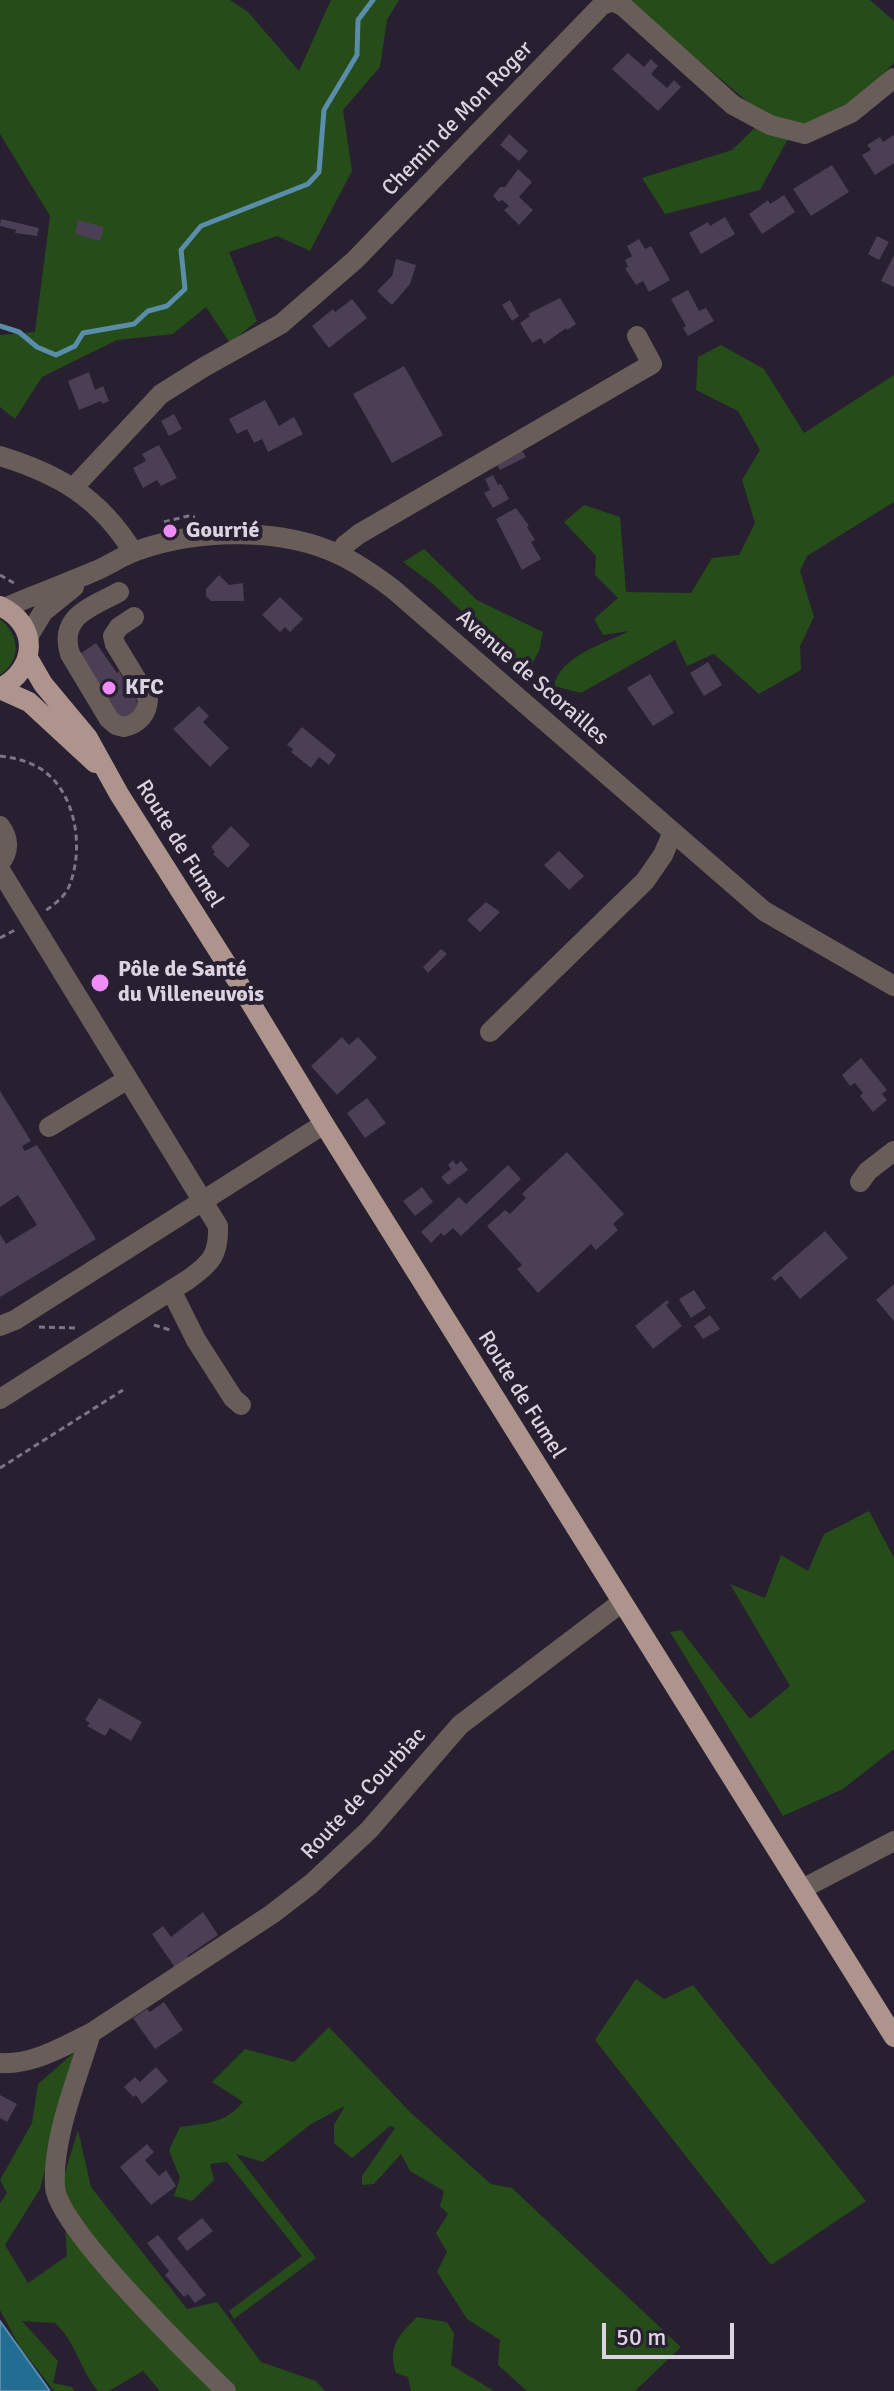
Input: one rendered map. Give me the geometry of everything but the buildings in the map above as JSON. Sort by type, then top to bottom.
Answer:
[{"type":"main road","points":[[0,688],[13,682],[28,658],[28,637],[21,621],[2,607]]},
{"type":"main road","name":"Route de Fumel","points":[[28,658],[43,684],[88,738],[324,1124],[894,2037]]},
{"type":"main road","name":"Route de Fumel","points":[[0,688],[29,702],[109,776]]},
{"type":"street","name":"Chemin de Mon Roger","points":[[74,487],[161,394],[281,324],[355,260],[602,5],[613,1],[624,7],[733,105],[770,125],[805,134],[851,113],[894,78]]},
{"type":"street","points":[[339,554],[359,534],[652,364],[637,336]]},
{"type":"street","points":[[0,456],[74,487],[107,518],[133,552]]},
{"type":"street","name":"Avenue de Scorailles","points":[[28,637],[43,612],[60,596],[97,571],[133,552],[175,539],[213,533],[264,536],[302,542],[339,554],[393,589],[764,911],[894,986]]},
{"type":"street","name":"Avenue de Scorailles","points":[[2,607],[97,571]]},
{"type":"street","points":[[119,592],[78,615],[72,621],[67,643],[70,654],[109,719],[124,727],[141,719],[148,704],[148,698],[113,636],[119,627],[134,617]]},
{"type":"street","points":[[0,826],[8,843],[7,852],[0,863]]},
{"type":"street","points":[[490,1032],[645,881],[663,855],[673,832]]},
{"type":"street","points":[[0,870],[218,1226],[219,1246],[207,1266],[0,1399]]},
{"type":"street","points":[[49,1127],[128,1079]]},
{"type":"street","points":[[0,1342],[7,1323],[324,1124]]},
{"type":"street","points":[[860,1182],[868,1171],[894,1151]]},
{"type":"street","points":[[171,1290],[196,1340],[233,1398],[241,1405]]},
{"type":"street","name":"Route de Courbiac","points":[[0,2063],[16,2064],[33,2060],[91,2033],[272,1914],[311,1884],[369,1830],[460,1725],[622,1602]]},
{"type":"street","points":[[802,1889],[894,1841]]},
{"type":"street","points":[[91,2033],[56,2155],[55,2190],[61,2208],[98,2257],[226,2391]]},
{"type":"path","points":[[160,523],[188,516],[200,517]]},
{"type":"path","points":[[0,575],[20,584]]},
{"type":"path","points":[[0,756],[20,759],[44,771],[61,790],[72,810],[76,858],[70,885],[60,901],[0,938]]},
{"type":"path","points":[[0,1468],[40,1446],[123,1390]]},
{"type":"green space","points":[[0,0],[230,0],[248,12],[299,71],[331,0],[399,0],[387,20],[380,67],[343,110],[352,171],[310,251],[277,236],[229,252],[257,321],[230,343],[206,307],[173,334],[117,340],[42,377],[15,419],[0,407],[0,335],[35,332],[50,216],[0,134]]},
{"type":"green space","points":[[626,0],[870,0],[894,21],[894,63],[860,97],[788,139],[760,190],[665,214],[642,178],[732,150],[766,117]]},
{"type":"green space","points":[[721,345],[764,369],[804,433],[894,375],[894,502],[807,556],[800,571],[814,617],[800,646],[801,670],[759,694],[714,654],[687,666],[675,640],[581,693],[554,686],[558,675],[574,658],[629,631],[603,635],[594,619],[618,598],[595,575],[596,556],[564,522],[584,505],[620,517],[626,592],[691,593],[712,558],[739,555],[755,523],[742,480],[760,450],[738,411],[696,390],[698,357]]},
{"type":"green space","points":[[424,549],[477,600],[543,632],[539,651],[527,673],[434,585],[403,562]]},
{"type":"green space","points":[[0,619],[12,632],[16,647],[12,662],[0,675]]},
{"type":"green space","points":[[869,1511],[894,1558],[894,1749],[843,1789],[783,1816],[670,1632],[681,1630],[750,1719],[790,1686],[730,1584],[765,1598],[781,1555],[808,1571],[824,1534]]},
{"type":"green space","points":[[636,1979],[664,1999],[693,1985],[866,2201],[771,2265],[595,2040]]},
{"type":"green space","points":[[329,2027],[410,2112],[491,2184],[512,2188],[681,2347],[635,2391],[527,2391],[498,2365],[500,2340],[467,2319],[437,2272],[447,2252],[436,2233],[448,2214],[440,2206],[444,2191],[410,2171],[401,2154],[374,2184],[362,2185],[362,2176],[395,2128],[390,2126],[352,2158],[334,2143],[334,2125],[345,2106],[311,2124],[263,2162],[236,2154],[316,2258],[234,2319],[229,2311],[302,2256],[227,2162],[210,2164],[214,2180],[192,2201],[174,2196],[180,2178],[169,2150],[180,2127],[222,2119],[243,2102],[212,2082],[245,2049],[294,2062]]},
{"type":"green space","points":[[78,2049],[40,2189],[5,2245],[28,2283],[67,2256],[62,2183],[78,2130],[91,2187],[187,2309],[217,2302],[261,2362],[316,2381],[325,2391],[160,2391],[143,2371],[109,2391],[98,2391],[68,2339],[55,2323],[22,2321],[58,2361],[53,2383],[72,2387],[74,2391],[54,2391],[20,2347],[0,2310],[0,2203],[7,2193],[0,2180],[32,2123],[38,2084]]},
{"type":"green space","points":[[417,2317],[447,2322],[454,2334],[451,2365],[494,2391],[411,2391],[408,2377],[396,2373],[393,2356],[396,2342]]},
{"type":"water","points":[[0,2321],[50,2391],[0,2391]]},
{"type":"waterway","points":[[0,326],[19,332],[37,347],[56,355],[75,346],[83,333],[134,324],[148,311],[167,306],[185,289],[181,250],[201,226],[308,184],[319,172],[324,110],[357,55],[358,20],[373,0]]},
{"type":"place","name":"Gourrié","points":[[170,531]]},
{"type":"place","name":"KFC","points":[[109,688]]},
{"type":"place","name":"Pôle de Santé du Villeneuvois","points":[[100,983]]}]
